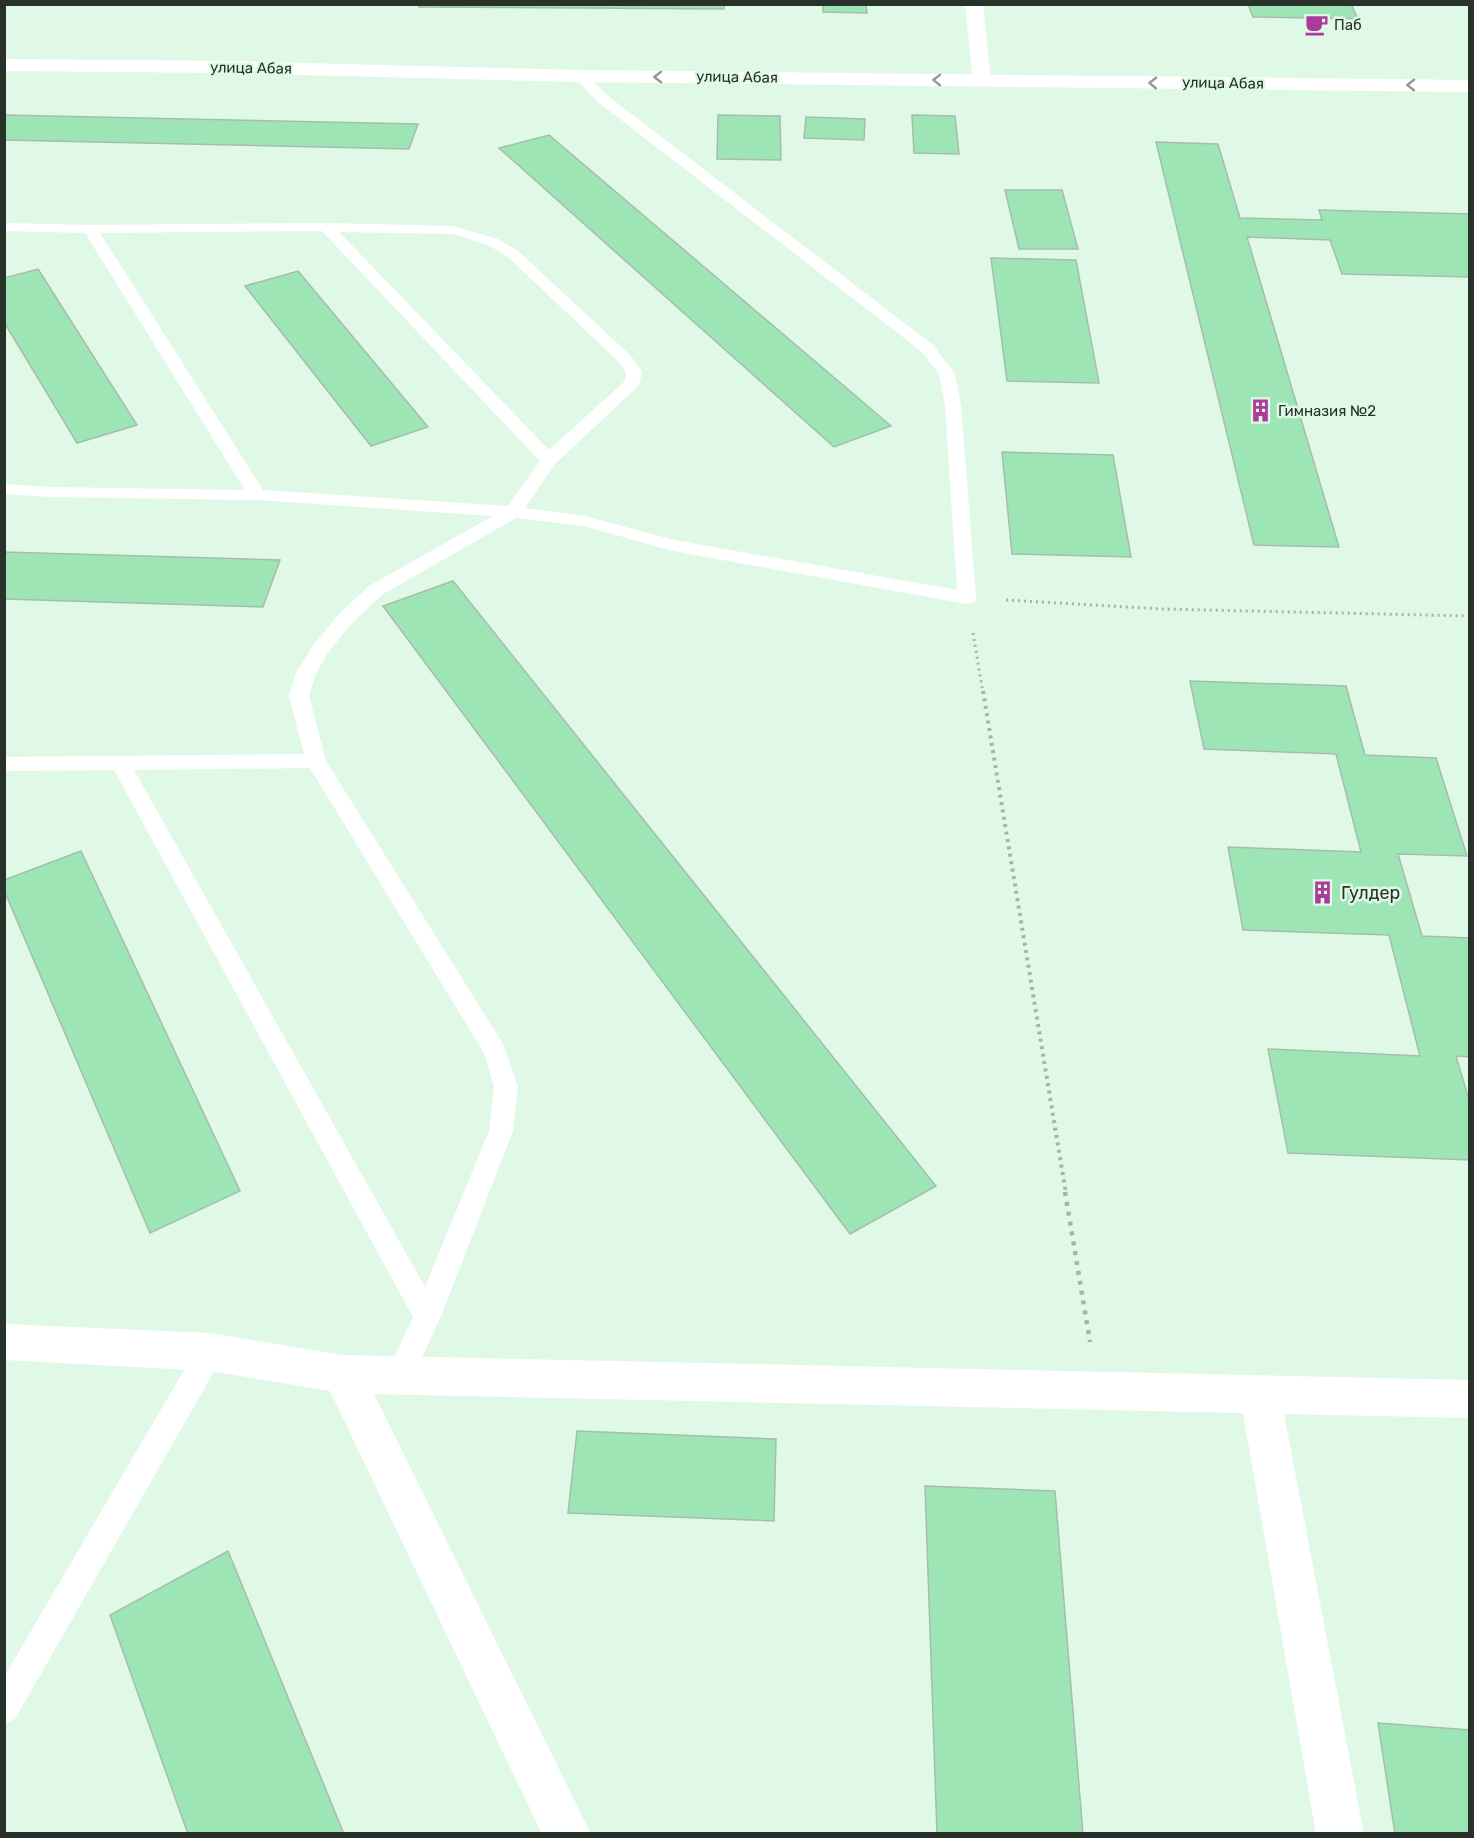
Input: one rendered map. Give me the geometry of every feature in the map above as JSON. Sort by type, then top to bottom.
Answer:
[{"type":"street","points":[[974,4],[975,35],[979,46],[982,81]]},
{"type":"street","name":"улица Абая","points":[[4,65],[228,67],[579,76],[1470,86]]},
{"type":"street","points":[[4,1342],[210,1352],[343,1374],[1470,1399]]},
{"type":"street","points":[[343,1374],[567,1833]]},
{"type":"street","points":[[1260,1395],[1340,1833]]},
{"type":"lane","points":[[4,489],[50,492],[257,495],[513,512],[585,521],[673,545],[968,598],[953,405],[946,374],[934,357],[927,348],[603,99],[579,76]]},
{"type":"lane","points":[[4,227],[90,229],[326,227],[454,230],[493,242],[513,254],[625,359],[634,372],[633,382],[549,460],[513,512],[376,590],[344,620],[319,651],[306,673],[299,696],[316,761],[495,1051],[506,1088],[501,1131],[427,1316],[400,1375]]},
{"type":"lane","points":[[326,227],[549,460]]},
{"type":"lane","points":[[90,229],[257,495]]},
{"type":"lane","points":[[4,764],[316,761]]},
{"type":"lane","points":[[120,763],[427,1316]]},
{"type":"lane","points":[[4,1708],[210,1352]]},
{"type":"path","points":[[1099,1391],[968,598],[1162,609],[1470,616]]},
{"type":"building","points":[[420,4],[724,4],[724,9],[419,7]]},
{"type":"building","points":[[823,4],[866,4],[867,13],[823,12]]},
{"type":"building","points":[[1248,4],[1351,4],[1358,19],[1253,17]]},
{"type":"building","points":[[4,115],[418,124],[409,149],[4,140]]},
{"type":"building","points":[[718,115],[780,116],[781,160],[717,159]]},
{"type":"building","points":[[912,115],[955,116],[959,154],[914,153]]},
{"type":"building","points":[[806,117],[865,119],[864,140],[804,138]]},
{"type":"building","points":[[549,135],[891,426],[834,447],[499,148]]},
{"type":"building","name":"Гимназия №2","points":[[1156,142],[1218,144],[1240,218],[1322,220],[1319,210],[1470,214],[1470,277],[1342,274],[1330,240],[1247,237],[1339,547],[1254,545]]},
{"type":"building","points":[[1005,190],[1062,190],[1078,249],[1019,249]]},
{"type":"building","points":[[991,258],[1076,260],[1099,383],[1007,381]]},
{"type":"building","points":[[38,269],[137,425],[77,443],[4,322],[4,278]]},
{"type":"building","points":[[298,271],[428,427],[371,446],[245,286]]},
{"type":"building","points":[[1002,452],[1113,455],[1131,557],[1012,554]]},
{"type":"building","points":[[4,552],[280,560],[263,607],[4,599]]},
{"type":"building","points":[[453,581],[936,1186],[850,1234],[383,606]]},
{"type":"building","name":"Гулдер","points":[[1190,681],[1346,686],[1365,755],[1436,758],[1467,856],[1398,854],[1422,936],[1470,938],[1470,1057],[1456,1056],[1470,1103],[1470,1160],[1288,1153],[1268,1049],[1420,1056],[1389,935],[1243,930],[1228,847],[1361,852],[1336,754],[1204,749]]},
{"type":"building","points":[[81,851],[240,1191],[150,1233],[4,890],[4,880]]},
{"type":"building","points":[[577,1431],[776,1439],[774,1521],[568,1513]]},
{"type":"building","points":[[925,1486],[1055,1491],[1083,1834],[937,1834]]},
{"type":"building","points":[[228,1551],[344,1834],[188,1834],[110,1615]]},
{"type":"building","points":[[1378,1723],[1470,1730],[1470,1834],[1395,1834]]},
{"type":"place","name":"Паб","points":[[1316,25]]},
{"type":"place","name":"Гимназия №2","points":[[1260,411]]},
{"type":"place","name":"Гулдер","points":[[1323,893]]}]
